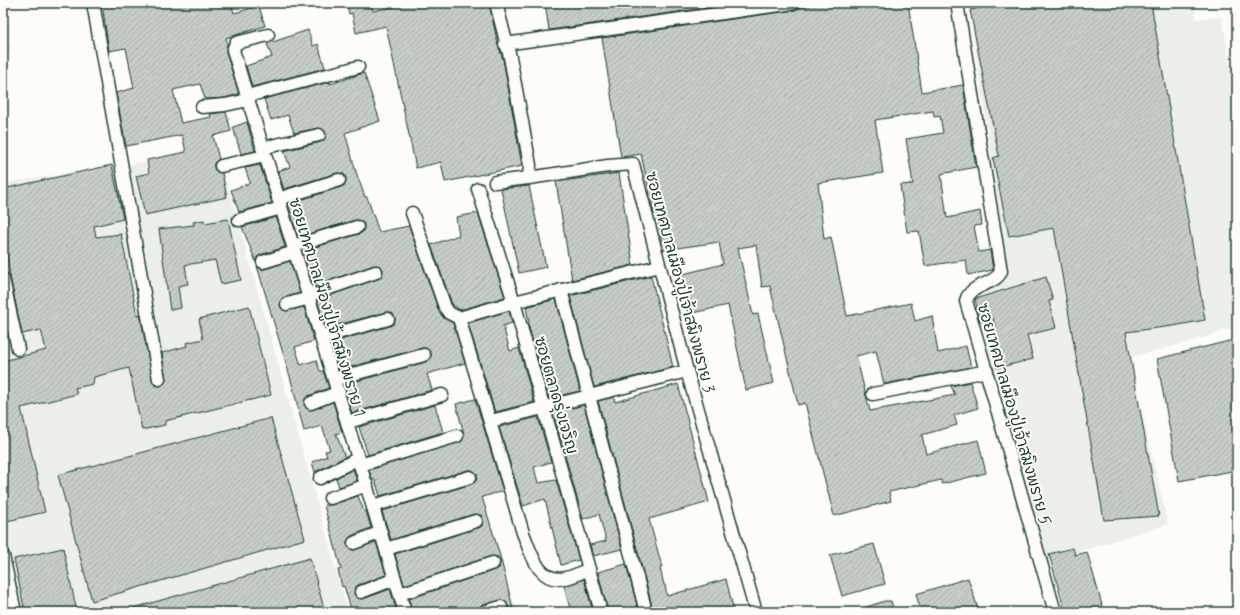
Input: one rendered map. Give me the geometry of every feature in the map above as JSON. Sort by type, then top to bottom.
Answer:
[{"type":"street","points":[[93,3],[159,379]]},
{"type":"street","points":[[495,182],[529,178],[530,165],[510,57],[505,44],[496,3]]},
{"type":"street","points":[[505,44],[794,3]]},
{"type":"street","name":"ซอยเทศบาลเมืองปู่เจ้าสมิงพราย 5","points":[[957,3],[1001,271],[997,277],[969,293],[966,301],[1055,612]]},
{"type":"street","name":"ซอยเทศบาลเมืองปู่เจ้าสมิงพราย 1","points":[[268,35],[236,43],[233,48],[279,203],[335,379],[405,612]]},
{"type":"street","points":[[202,107],[225,105],[358,67]]},
{"type":"street","points":[[221,166],[319,135]]},
{"type":"street","name":"ซอยเทศบาลเมืองปู่เจ้าสมิงพราย 3","points":[[529,178],[608,166],[633,164],[687,371],[756,612]]},
{"type":"street","points":[[240,220],[339,180]]},
{"type":"street","name":"ซอยตลาดรุ่งเจริญ","points":[[478,189],[514,302],[601,612]]},
{"type":"street","points":[[412,213],[445,307],[449,313],[459,318],[514,302],[659,266]]},
{"type":"street","points":[[263,262],[294,249],[357,227]]},
{"type":"street","points":[[287,304],[376,272]]},
{"type":"street","points":[[3,280],[18,349]]},
{"type":"street","points":[[561,290],[644,604]]},
{"type":"street","points":[[459,318],[523,532],[537,567],[547,577],[556,579],[565,578],[588,569]]},
{"type":"street","points":[[322,338],[388,320]]},
{"type":"street","points":[[335,379],[424,355]]},
{"type":"street","points":[[491,422],[687,371]]},
{"type":"street","points":[[873,394],[987,371]]},
{"type":"street","points":[[311,403],[339,392]]},
{"type":"street","points":[[348,422],[442,395]]},
{"type":"street","points":[[320,478],[360,462],[457,436]]},
{"type":"street","points":[[373,506],[470,477]]},
{"type":"street","points":[[330,498],[367,485]]},
{"type":"street","points":[[386,549],[476,521]]},
{"type":"street","points":[[354,543],[381,532]]},
{"type":"street","points":[[3,556],[15,612]]},
{"type":"street","points":[[400,594],[493,563]]},
{"type":"street","points":[[361,592],[395,579]]},
{"type":"street","points":[[484,612],[501,606]]},
{"type":"shaded area","points":[[969,3],[1195,3],[1196,19],[1222,17],[1237,100],[1237,326],[1203,338],[1129,358],[1168,524],[1045,562],[966,285],[1007,267]]},
{"type":"shaded area","points":[[3,15],[11,51],[3,54]]},
{"type":"shaded area","points":[[215,152],[230,193],[348,612],[3,612],[3,183]]},
{"type":"building","points":[[102,3],[231,3],[234,13],[259,6],[265,26],[226,38],[226,52],[239,94],[224,98],[205,99],[200,84],[173,90],[181,123],[211,117],[210,114],[226,112],[231,131],[213,136],[219,159],[214,163],[214,168],[216,171],[222,173],[227,197],[145,215],[136,176],[149,173],[147,160],[186,152],[182,135],[126,146],[116,93],[134,88],[126,48],[109,51]]},
{"type":"building","points":[[346,3],[371,3],[373,11],[412,3],[489,3],[498,45],[503,59],[522,166],[445,182],[441,162],[416,168],[386,26],[356,33],[352,13],[349,14]]},
{"type":"building","points":[[545,3],[741,3],[549,30]]},
{"type":"building","points":[[827,3],[908,3],[922,92],[963,85],[976,167],[941,174],[947,218],[980,211],[982,225],[974,226],[979,252],[990,250],[993,270],[968,275],[966,260],[925,266],[919,231],[907,232],[900,185],[913,184],[906,139],[943,133],[940,116],[934,117],[933,111],[875,120],[883,173],[818,183],[824,239],[831,237],[847,316],[911,303],[915,321],[932,316],[938,353],[966,346],[971,367],[884,384],[876,351],[856,356],[870,411],[955,395],[951,386],[970,382],[978,408],[954,415],[957,425],[922,435],[926,454],[978,440],[986,473],[942,484],[941,480],[889,492],[891,501],[834,516],[805,403],[798,405],[770,286],[762,287],[756,245],[738,248],[753,315],[758,314],[774,383],[746,390],[728,305],[688,314],[679,275],[723,264],[719,242],[663,250],[657,213],[654,214],[641,154],[621,157],[602,38],[795,10],[800,7]]},
{"type":"building","points":[[1002,3],[1151,3],[1205,320],[1126,332],[1159,516],[1104,520],[1054,228],[1009,236],[993,158],[999,156],[970,10]]},
{"type":"building","points":[[308,30],[313,46],[318,44],[325,68],[252,87],[246,66],[272,57],[267,44]]},
{"type":"building","points":[[364,73],[380,121],[345,133],[356,172],[365,197],[367,197],[379,232],[409,226],[438,309],[443,317],[453,323],[465,363],[427,374],[432,390],[352,413],[343,385],[426,362],[431,357],[431,353],[426,348],[422,348],[339,370],[330,343],[390,326],[395,321],[395,317],[390,312],[386,312],[326,328],[317,300],[378,279],[382,277],[383,270],[381,266],[374,265],[313,286],[302,251],[359,234],[363,232],[364,225],[362,221],[355,220],[298,237],[288,204],[341,187],[345,185],[346,178],[344,174],[337,173],[284,189],[278,171],[290,167],[284,151],[321,142],[324,140],[326,134],[324,130],[318,128],[294,133],[288,115],[271,120],[264,99],[330,82],[330,84]]},
{"type":"building","points":[[247,122],[255,151],[241,154],[233,127]]},
{"type":"building","points":[[112,165],[123,219],[94,226],[96,237],[121,234],[137,315],[140,314],[153,383],[161,386],[166,381],[162,353],[187,346],[186,343],[203,339],[199,319],[249,306],[271,395],[165,421],[165,425],[142,430],[129,368],[94,377],[93,384],[75,388],[77,394],[21,408],[45,512],[3,522],[3,361],[46,350],[41,330],[22,334],[5,243],[3,243],[3,189]]},
{"type":"building","points":[[260,165],[272,203],[239,212],[231,190],[250,183],[245,168]]},
{"type":"building","points":[[619,173],[633,265],[572,280],[556,182]]},
{"type":"building","points":[[529,186],[546,267],[519,273],[501,189]]},
{"type":"building","points":[[478,213],[505,297],[460,310],[452,304],[431,245],[459,235],[456,217]]},
{"type":"building","points":[[276,217],[285,247],[260,255],[257,257],[256,262],[242,227]]},
{"type":"building","points":[[228,219],[241,280],[221,284],[215,260],[185,265],[188,284],[178,286],[181,308],[170,310],[159,229],[194,225],[193,222],[204,220],[205,223]]},
{"type":"building","points":[[290,261],[300,293],[282,298],[280,306],[285,311],[304,307],[314,341],[295,347],[301,365],[316,360],[320,371],[323,371],[329,388],[308,396],[305,399],[304,405],[310,410],[333,402],[342,432],[336,434],[345,457],[315,472],[312,462],[327,456],[325,451],[330,450],[322,426],[304,431],[291,380],[257,266],[261,269],[265,269]]},
{"type":"building","points":[[651,276],[673,367],[594,387],[570,296]]},
{"type":"building","points":[[1046,277],[1053,300],[1049,301],[1056,328],[1027,335],[1033,359],[997,368],[992,343],[999,342],[993,318],[980,322],[975,299]]},
{"type":"building","points":[[556,299],[580,391],[549,398],[528,324],[526,307]]},
{"type":"building","points":[[509,311],[512,323],[503,326],[510,351],[519,348],[534,402],[495,412],[468,323]]},
{"type":"building","points":[[1237,339],[1237,470],[1179,481],[1157,359]]},
{"type":"building","points":[[678,384],[709,502],[649,519],[662,567],[660,568],[664,585],[667,596],[726,579],[734,612],[608,612],[598,572],[626,564],[638,609],[646,611],[651,606],[651,602],[598,401],[614,397],[615,402]]},
{"type":"building","points":[[475,399],[503,491],[482,497],[500,556],[514,612],[507,612],[508,605],[502,600],[482,605],[477,612],[412,612],[409,599],[495,570],[499,568],[500,561],[498,557],[491,556],[404,585],[395,554],[478,528],[482,526],[483,519],[481,515],[474,514],[391,540],[382,511],[472,484],[477,479],[477,474],[472,470],[468,470],[380,496],[375,480],[372,479],[369,470],[462,441],[464,434],[456,404]]},
{"type":"building","points":[[435,405],[443,432],[368,455],[359,427]]},
{"type":"building","points":[[584,405],[622,549],[593,556],[590,545],[606,541],[599,514],[583,519],[553,413]]},
{"type":"building","points":[[538,417],[551,462],[534,467],[538,483],[556,480],[579,560],[561,565],[545,499],[523,506],[499,427]]},
{"type":"building","points":[[271,418],[305,539],[92,601],[58,475]]},
{"type":"building","points":[[353,469],[357,481],[339,487],[336,478]]},
{"type":"building","points":[[358,496],[364,511],[366,511],[371,528],[351,536],[347,542],[347,545],[353,550],[376,542],[386,575],[358,585],[355,588],[354,594],[357,598],[363,599],[390,589],[397,612],[352,612],[344,586],[342,587],[338,570],[341,569],[324,505],[332,505]]},
{"type":"building","points":[[874,544],[885,584],[842,596],[830,555]]},
{"type":"building","points":[[63,548],[77,612],[25,612],[14,559]]},
{"type":"building","points":[[1073,548],[1075,555],[1087,552],[1104,612],[1065,612],[1049,554]]},
{"type":"building","points":[[310,558],[325,612],[130,612],[130,609]]},
{"type":"building","points":[[968,578],[979,612],[921,612],[916,594]]},
{"type":"building","points":[[584,579],[593,612],[571,612],[564,586]]},
{"type":"building","points":[[885,601],[891,601],[894,612],[857,612],[857,610]]}]
